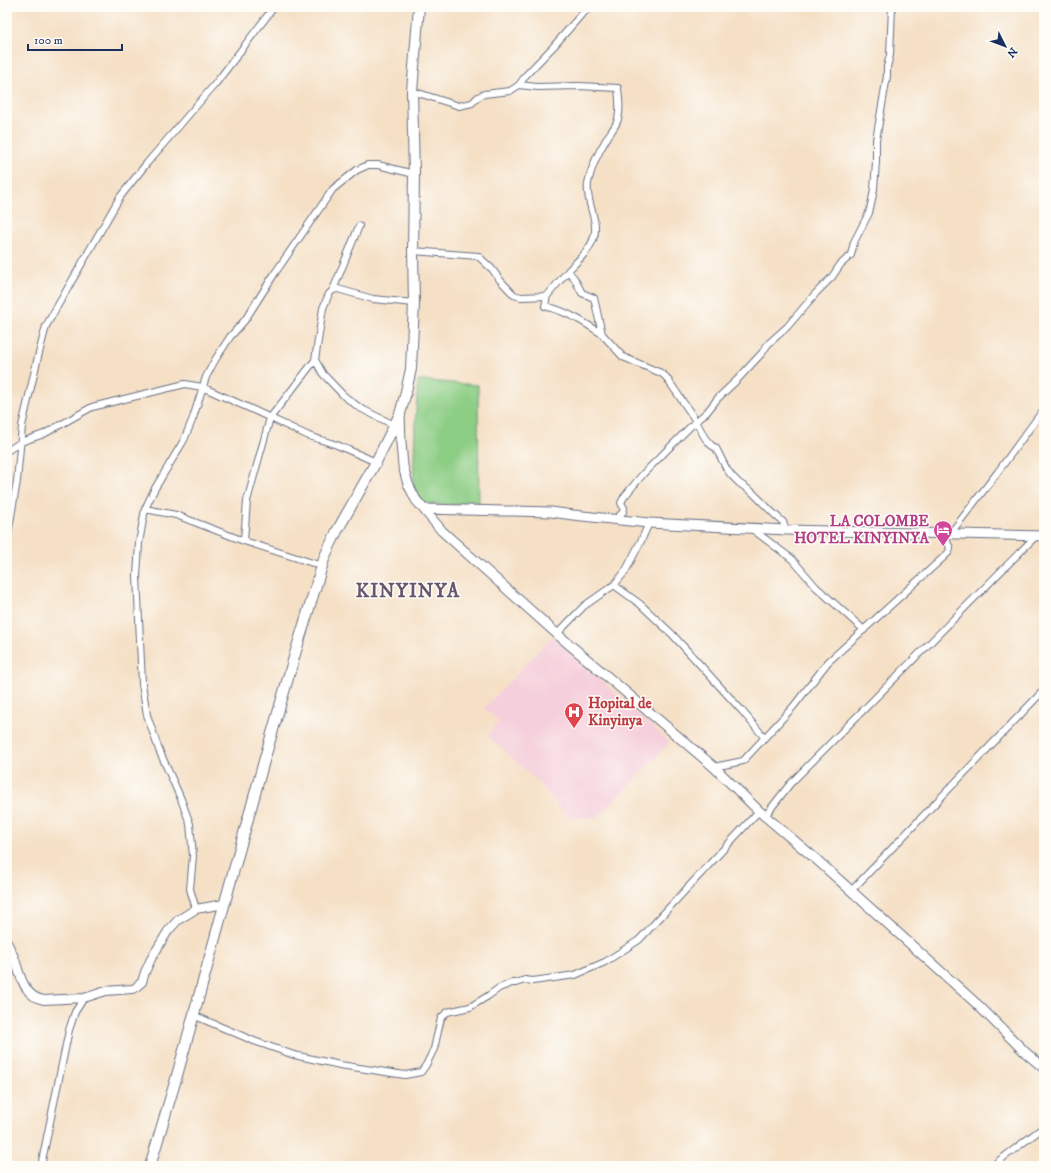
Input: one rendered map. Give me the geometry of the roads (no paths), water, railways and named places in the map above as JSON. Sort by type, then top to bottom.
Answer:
[{"type":"main road","points":[[150,1166],[176,1079],[285,688],[325,556],[400,414],[411,369],[414,303],[414,174],[412,91],[419,7]]},
{"type":"main road","points":[[400,414],[403,466],[412,492],[416,500],[442,530],[557,634],[714,767],[762,814],[817,860],[979,1006],[1026,1053],[1044,1068]]},
{"type":"main road","points":[[424,509],[551,512],[649,523],[752,529],[1040,536]]},
{"type":"street","points":[[7,540],[17,481],[22,426],[46,326],[120,197],[147,163],[216,83],[274,7]]},
{"type":"street","points":[[412,91],[460,106],[472,103],[484,94],[510,91],[519,85],[526,75],[581,15],[591,7]]},
{"type":"street","points":[[616,519],[623,512],[624,508],[621,503],[624,497],[643,474],[737,380],[762,353],[768,344],[788,327],[816,293],[832,277],[840,265],[851,255],[854,242],[869,213],[874,189],[876,140],[890,55],[892,7]]},
{"type":"street","points":[[519,85],[618,88],[619,111],[616,123],[606,139],[590,172],[588,197],[595,225],[594,238],[589,249],[547,296],[545,306],[567,313],[586,323],[602,334],[623,357],[661,373],[666,377],[696,421],[705,438],[716,448],[731,475],[752,492],[773,514],[783,522],[786,530]]},
{"type":"street","points":[[196,910],[190,889],[193,856],[190,824],[181,799],[156,743],[147,715],[142,684],[137,576],[139,543],[145,509],[154,490],[184,440],[193,418],[202,387],[215,360],[230,337],[245,320],[333,189],[357,170],[368,165],[378,165],[414,174]]},
{"type":"street","points":[[244,541],[247,501],[270,418],[315,360],[323,308],[329,294],[333,290],[359,226]]},
{"type":"street","points":[[413,251],[478,256],[492,269],[514,296],[547,296]]},
{"type":"street","points":[[568,271],[574,278],[582,293],[594,298],[602,334]]},
{"type":"street","points":[[333,290],[373,299],[414,303]]},
{"type":"street","points":[[315,360],[323,374],[344,396],[360,408],[394,425]]},
{"type":"street","points":[[7,451],[21,442],[44,434],[92,407],[185,384],[202,387],[309,436],[337,445],[376,462]]},
{"type":"street","points":[[714,767],[743,760],[793,708],[828,662],[949,552],[950,548],[946,533],[997,473],[1044,409]]},
{"type":"street","points":[[145,509],[176,515],[244,541],[322,566]]},
{"type":"street","points":[[557,634],[584,606],[614,585],[625,572],[649,523]]},
{"type":"street","points":[[752,529],[792,559],[816,587],[864,630]]},
{"type":"street","points":[[194,1015],[254,1041],[294,1055],[340,1065],[405,1075],[421,1072],[434,1049],[441,1018],[447,1012],[470,1007],[506,984],[525,980],[575,975],[605,962],[639,940],[790,784],[1040,536]]},
{"type":"street","points":[[614,585],[640,604],[672,634],[764,737]]},
{"type":"street","points":[[851,891],[1044,690]]},
{"type":"street","points":[[7,942],[21,980],[26,990],[34,997],[39,1000],[84,998],[106,991],[132,989],[138,987],[142,982],[151,958],[168,931],[178,920],[196,910],[224,904]]},
{"type":"street","points":[[41,1166],[69,1030],[75,1012],[84,998]]},
{"type":"street","points":[[992,1166],[1044,1127]]},
{"type":"place","name":"LA COLOMBE HOTEL KINYINYA","points":[[943,547]]},
{"type":"place","name":"Hopital de Kinyinya","points":[[574,729]]},
{"type":"district","name":"KINYINYA","points":[[408,590]]}]
